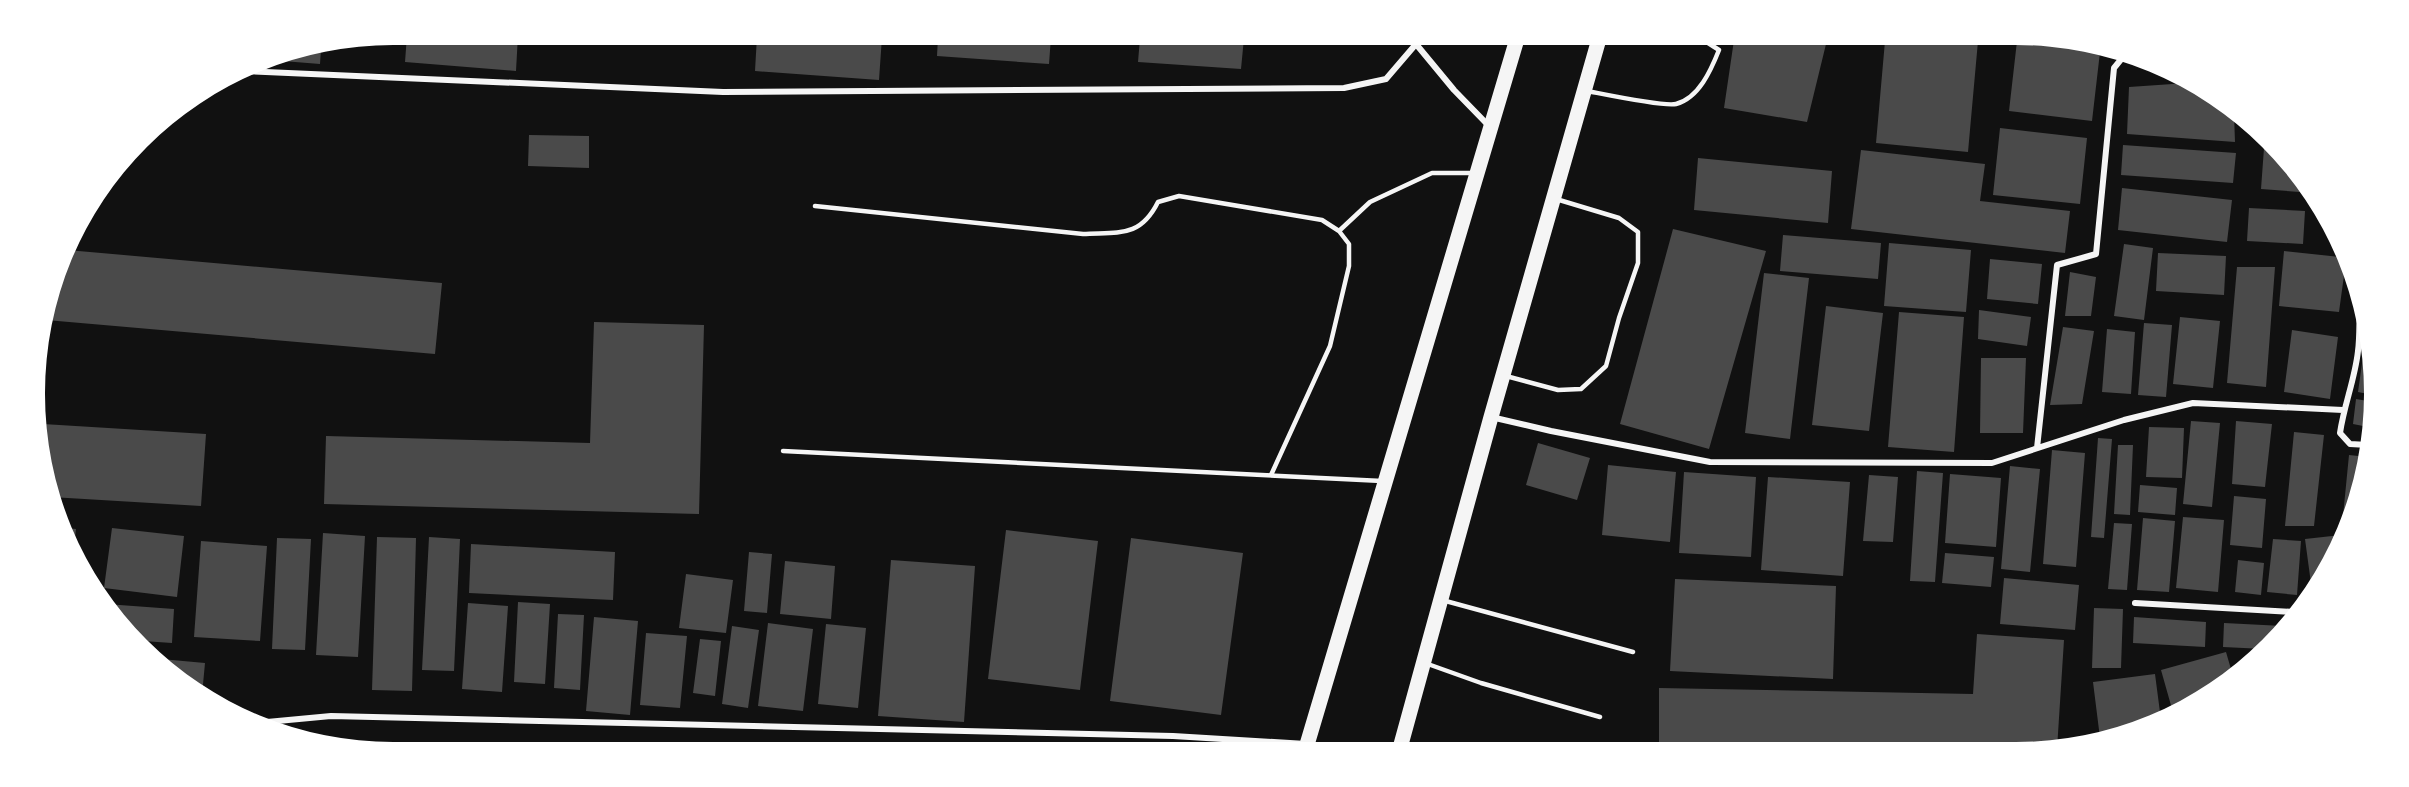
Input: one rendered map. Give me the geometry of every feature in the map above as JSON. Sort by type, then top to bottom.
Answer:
[{"type":"main road","points":[[1307,742],[1515,45]]},
{"type":"main road","points":[[1402,742],[1597,45]]},
{"type":"street","points":[[260,72],[723,92],[1344,88],[1386,79],[1413,45]]},
{"type":"street","points":[[1419,45],[1454,90],[1491,128]]},
{"type":"street","points":[[2037,448],[2057,264],[2096,254],[2114,68],[2119,61]]},
{"type":"street","points":[[2359,335],[2352,383],[2343,411],[2340,433],[2350,444],[2360,445]]},
{"type":"street","points":[[1491,417],[1710,462],[1992,463],[2124,420],[2193,403],[2343,411]]},
{"type":"street","points":[[2135,603],[2287,612]]},
{"type":"street","points":[[275,721],[331,716],[1173,736],[1253,742]]},
{"type":"lane","points":[[1584,91],[1676,104],[1689,96],[1706,76],[1719,50],[1710,45]]},
{"type":"lane","points":[[1339,231],[1370,202],[1432,173],[1476,173]]},
{"type":"lane","points":[[815,206],[1083,234],[1137,229],[1150,218],[1158,202],[1179,196],[1322,220],[1339,231],[1349,244],[1349,266],[1330,346],[1270,475]]},
{"type":"lane","points":[[1503,375],[1557,390],[1581,389],[1606,366],[1619,318],[1638,263],[1638,232],[1619,218],[1553,199]]},
{"type":"lane","points":[[783,451],[1385,481]]},
{"type":"lane","points":[[1441,599],[1633,652]]},
{"type":"lane","points":[[1423,663],[1481,683],[1600,717]]},
{"type":"building","points":[[406,45],[517,45],[516,71],[405,62]]},
{"type":"building","points":[[756,45],[881,45],[879,80],[755,71]]},
{"type":"building","points":[[938,45],[1050,45],[1049,64],[937,56]]},
{"type":"building","points":[[1139,45],[1243,45],[1241,69],[1138,62]]},
{"type":"building","points":[[1733,45],[1826,45],[1807,122],[1724,108]]},
{"type":"building","points":[[1885,45],[1978,45],[1968,152],[1876,143]]},
{"type":"building","points":[[2017,45],[2061,48],[2100,56],[2092,121],[2009,111]]},
{"type":"building","points":[[321,53],[320,64],[287,61]]},
{"type":"building","points":[[2175,84],[2234,122],[2235,142],[2127,134],[2129,87]]},
{"type":"building","points":[[2000,128],[2087,138],[2080,204],[1993,195]]},
{"type":"building","points":[[529,135],[589,136],[589,168],[528,166]]},
{"type":"building","points":[[2123,145],[2236,153],[2233,183],[2121,175]]},
{"type":"building","points":[[2264,149],[2300,192],[2261,189]]},
{"type":"building","points":[[1861,150],[1985,164],[1980,201],[2070,211],[2065,253],[1851,229]]},
{"type":"building","points":[[1698,158],[1832,171],[1828,223],[1694,210]]},
{"type":"building","points":[[2122,188],[2232,200],[2227,242],[2118,230]]},
{"type":"building","points":[[2249,208],[2305,211],[2303,244],[2247,241]]},
{"type":"building","points":[[1673,229],[1766,251],[1709,449],[1620,424]]},
{"type":"building","points":[[1783,235],[1881,243],[1878,279],[1780,271]]},
{"type":"building","points":[[1889,243],[1971,250],[1966,312],[1884,306]]},
{"type":"building","points":[[2124,244],[2153,248],[2144,320],[2114,316]]},
{"type":"building","points":[[76,251],[442,283],[435,354],[53,321],[63,281]]},
{"type":"building","points":[[2284,251],[2336,257],[2344,276],[2339,312],[2279,306]]},
{"type":"building","points":[[2158,253],[2226,256],[2224,295],[2156,291]]},
{"type":"building","points":[[1990,259],[2042,264],[2038,304],[1987,299]]},
{"type":"building","points":[[2237,267],[2275,267],[2266,387],[2227,383]]},
{"type":"building","points":[[2070,272],[2096,277],[2091,316],[2065,316]]},
{"type":"building","points":[[1764,273],[1809,278],[1790,439],[1745,433]]},
{"type":"building","points":[[1826,306],[1883,313],[1869,431],[1812,425]]},
{"type":"building","points":[[1979,310],[2031,317],[2027,346],[1978,339]]},
{"type":"building","points":[[1899,312],[1964,317],[1954,452],[1888,447]]},
{"type":"building","points":[[2180,317],[2220,321],[2213,388],[2173,384]]},
{"type":"building","points":[[594,322],[704,325],[699,514],[324,504],[326,436],[590,443]]},
{"type":"building","points":[[2144,323],[2172,325],[2166,397],[2138,395]]},
{"type":"building","points":[[2063,327],[2094,331],[2082,404],[2050,405]]},
{"type":"building","points":[[2107,329],[2135,332],[2131,394],[2102,392]]},
{"type":"building","points":[[2292,330],[2338,337],[2330,399],[2284,392]]},
{"type":"building","points":[[1981,358],[2026,358],[2023,433],[1980,433]]},
{"type":"building","points":[[2362,362],[2364,393],[2358,392]]},
{"type":"building","points":[[2356,399],[2364,400],[2362,426],[2353,424]]},
{"type":"building","points":[[2191,421],[2220,423],[2212,507],[2183,504]]},
{"type":"building","points":[[2236,421],[2272,424],[2265,487],[2232,484]]},
{"type":"building","points":[[47,424],[206,434],[201,506],[61,498]]},
{"type":"building","points":[[2149,427],[2184,428],[2182,478],[2146,477]]},
{"type":"building","points":[[2294,432],[2324,435],[2314,526],[2285,526]]},
{"type":"building","points":[[2098,438],[2112,439],[2104,538],[2091,537]]},
{"type":"building","points":[[1538,443],[1590,458],[1577,500],[1526,485]]},
{"type":"building","points":[[2118,445],[2133,445],[2130,515],[2114,514]]},
{"type":"building","points":[[2052,450],[2085,453],[2076,567],[2043,564]]},
{"type":"building","points":[[2349,455],[2358,456],[2352,484],[2343,512]]},
{"type":"building","points":[[1608,465],[1676,472],[1670,542],[1602,535]]},
{"type":"building","points":[[2010,466],[2040,469],[2030,572],[2001,569]]},
{"type":"building","points":[[1917,471],[1943,473],[1935,582],[1910,581]]},
{"type":"building","points":[[1684,472],[1756,477],[1751,557],[1679,553]]},
{"type":"building","points":[[1950,474],[2001,478],[1996,547],[1945,543]]},
{"type":"building","points":[[1869,475],[1898,477],[1893,542],[1863,541]]},
{"type":"building","points":[[1768,477],[1850,482],[1843,576],[1761,570]]},
{"type":"building","points":[[2140,485],[2177,488],[2175,515],[2138,512]]},
{"type":"building","points":[[2234,496],[2266,499],[2262,548],[2230,545]]},
{"type":"building","points":[[2183,517],[2224,520],[2218,592],[2176,588]]},
{"type":"building","points":[[2143,518],[2175,521],[2169,592],[2137,590]]},
{"type":"building","points":[[2114,523],[2132,524],[2127,590],[2108,589]]},
{"type":"building","points":[[112,528],[184,536],[177,597],[104,587]]},
{"type":"building","points":[[1006,530],[1098,541],[1080,690],[988,679]]},
{"type":"building","points":[[323,533],[365,536],[358,657],[316,655]]},
{"type":"building","points":[[2333,536],[2310,579],[2305,539]]},
{"type":"building","points":[[377,537],[416,538],[412,691],[372,690]]},
{"type":"building","points":[[429,537],[460,539],[454,671],[422,670]]},
{"type":"building","points":[[277,538],[311,539],[305,650],[272,649]]},
{"type":"building","points":[[1131,538],[1243,553],[1221,715],[1110,701]]},
{"type":"building","points":[[2273,539],[2301,541],[2297,595],[2267,592]]},
{"type":"building","points":[[201,541],[267,546],[260,641],[194,637]]},
{"type":"building","points":[[471,544],[615,552],[613,600],[469,593]]},
{"type":"building","points":[[749,552],[772,554],[767,613],[744,611]]},
{"type":"building","points":[[1945,553],[1994,557],[1991,587],[1942,583]]},
{"type":"building","points":[[891,560],[975,566],[964,722],[878,716]]},
{"type":"building","points":[[2238,560],[2264,563],[2261,595],[2235,592]]},
{"type":"building","points":[[785,561],[835,566],[831,619],[780,614]]},
{"type":"building","points":[[686,574],[733,580],[726,633],[679,628]]},
{"type":"building","points":[[2004,578],[2079,585],[2075,630],[2000,624]]},
{"type":"building","points":[[1675,579],[1836,586],[1833,679],[1670,671]]},
{"type":"building","points":[[518,602],[550,604],[545,684],[514,682]]},
{"type":"building","points":[[468,603],[508,606],[502,692],[462,689]]},
{"type":"building","points":[[116,605],[174,609],[172,643],[148,641]]},
{"type":"building","points":[[2094,608],[2123,609],[2121,668],[2092,668]]},
{"type":"building","points":[[558,614],[584,615],[580,690],[554,688]]},
{"type":"building","points":[[594,617],[638,621],[630,715],[586,711]]},
{"type":"building","points":[[2134,617],[2206,622],[2205,647],[2133,643]]},
{"type":"building","points":[[768,623],[813,629],[803,711],[758,706]]},
{"type":"building","points":[[2224,623],[2276,626],[2253,648],[2223,647]]},
{"type":"building","points":[[826,624],[866,628],[858,708],[818,704]]},
{"type":"building","points":[[732,626],[759,630],[748,708],[722,704]]},
{"type":"building","points":[[646,633],[687,636],[680,708],[640,705]]},
{"type":"building","points":[[1977,634],[2064,640],[2058,739],[2016,742],[1659,742],[1659,688],[1973,694]]},
{"type":"building","points":[[700,639],[721,641],[715,696],[693,693]]},
{"type":"building","points":[[2226,652],[2231,668],[2171,705],[2161,670]]},
{"type":"building","points":[[168,660],[205,663],[203,685]]},
{"type":"building","points":[[2155,674],[2160,710],[2128,724],[2099,731],[2093,682]]}]
